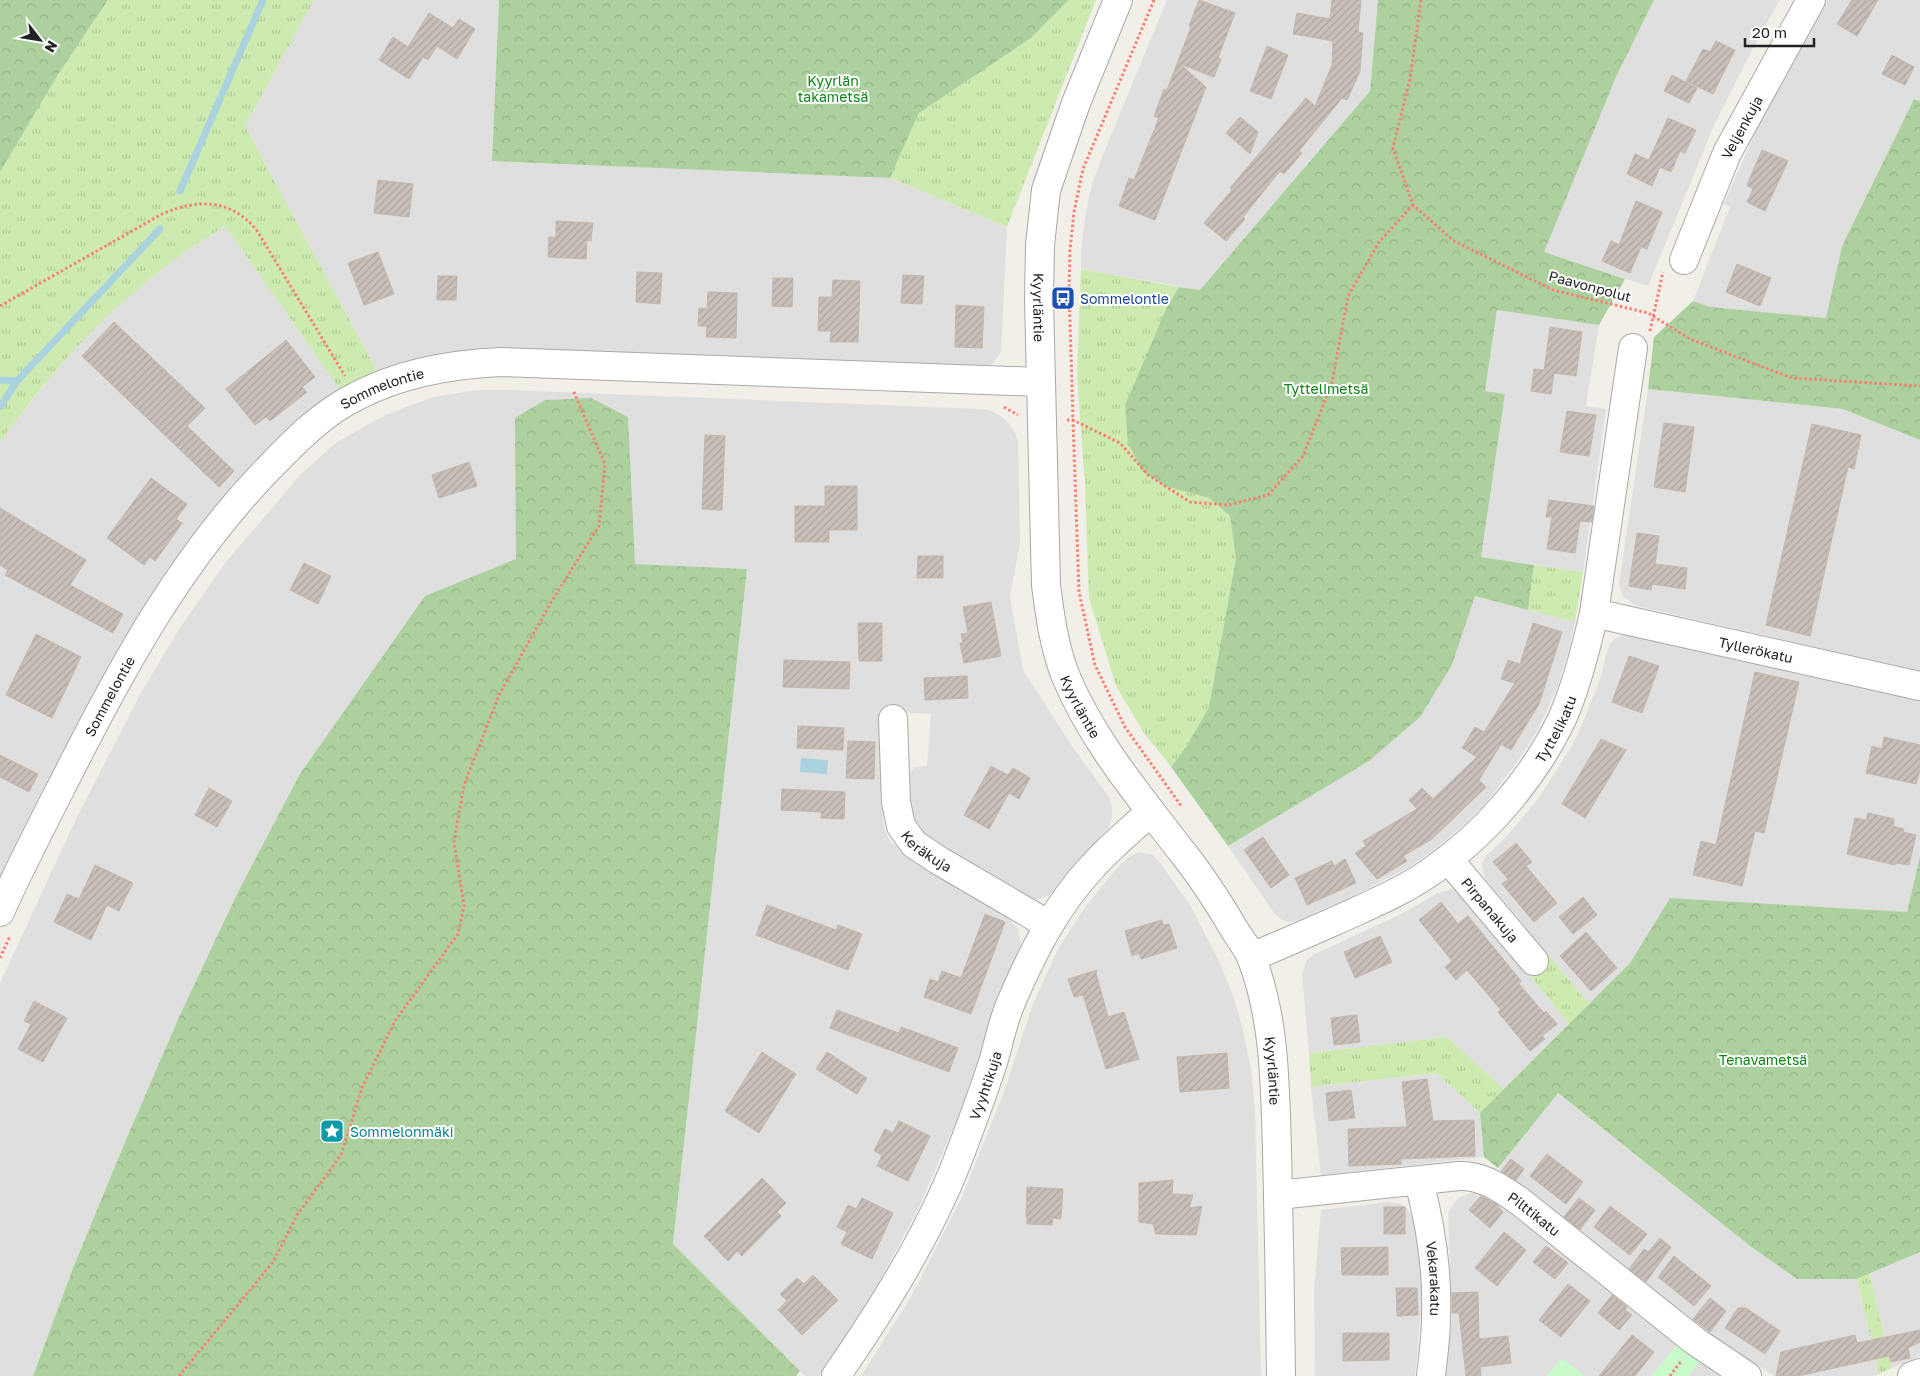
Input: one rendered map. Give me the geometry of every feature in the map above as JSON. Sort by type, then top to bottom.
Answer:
[{"type":"street","name":"Kyyrläntie","points":[[1118,0],[1076,103],[1046,190],[1040,254],[1040,382],[1046,585],[1058,653],[1066,676],[1093,731],[1151,812],[1206,882],[1251,957],[1262,992],[1274,1062],[1281,1376]]},
{"type":"street","name":"Veljenkuja","points":[[1684,260],[1727,152],[1811,0]]},
{"type":"street","name":"Tyttelikatu","points":[[1251,957],[1372,904],[1404,888],[1448,859],[1472,840],[1494,817],[1528,774],[1545,748],[1561,719],[1574,687],[1594,613],[1634,348]]},
{"type":"street","name":"Sommelontie","points":[[6,921],[88,734],[126,663],[164,599],[226,514],[259,478],[292,444],[330,412],[357,396],[390,381],[446,367],[470,363],[502,362],[1040,382]]},
{"type":"street","name":"Tyllerökatu","points":[[1594,613],[1920,686]]},
{"type":"street","name":"Keräkuja","points":[[892,719],[896,802],[901,826],[914,844],[1049,925]]},
{"type":"street","name":"Vyyhtikuja","points":[[836,1376],[911,1257],[956,1164],[993,1061],[1009,1007],[1031,958],[1049,925],[1092,866],[1151,812]]},
{"type":"street","name":"Pirpanakuja","points":[[1448,859],[1534,960]]},
{"type":"street","name":"Pilttikatu","points":[[1278,1195],[1468,1176],[1479,1178],[1498,1186],[1518,1200],[1695,1341],[1747,1376]]},
{"type":"street","name":"Vekarakatu","points":[[1419,1181],[1432,1238],[1435,1265],[1436,1320],[1431,1376]]},
{"type":"street","points":[[1912,1376],[1920,1372]]},
{"type":"path","points":[[1154,0],[1083,169],[1074,212],[1070,250],[1079,592],[1095,666],[1125,727],[1185,812]]},
{"type":"path","name":"Paavonpolut","points":[[1421,0],[1410,79],[1393,148],[1413,205],[1454,241],[1553,290],[1648,313],[1690,339],[1792,378],[1920,386]]},
{"type":"path","points":[[0,306],[162,214],[180,206],[197,203],[212,203],[224,206],[248,220],[256,229],[357,396]]},
{"type":"path","points":[[1073,420],[1120,443],[1148,475],[1190,502],[1228,505],[1268,495],[1303,456],[1332,382],[1348,296],[1379,242],[1413,205]]},
{"type":"path","points":[[1064,352],[1072,351]]},
{"type":"path","points":[[179,1376],[272,1262],[297,1214],[341,1155],[362,1088],[395,1021],[458,934],[464,906],[454,842],[464,785],[499,695],[550,604],[599,526],[605,464],[570,383]]},
{"type":"path","points":[[999,404],[1021,418]]},
{"type":"path","points":[[0,958],[6,921]]},
{"type":"shaded area","points":[[314,0],[499,0],[492,161],[890,178],[1007,227],[1001,352],[992,364],[978,368],[484,349],[429,356],[378,373],[245,126]]},
{"type":"shaded area","points":[[1167,0],[1378,0],[1370,91],[1200,290],[1081,269],[1082,240],[1092,184]]},
{"type":"shaded area","points":[[1654,0],[1780,0],[1755,44],[1715,123],[1648,286],[1543,252],[1616,77]]},
{"type":"shaded area","points":[[1828,0],[1920,0],[1920,101],[1914,99],[1842,246],[1826,319],[1709,307],[1693,301],[1730,207],[1724,204],[1759,124],[1801,43]]},
{"type":"shaded area","points":[[225,226],[341,391],[309,412],[277,440],[237,483],[170,568],[98,686],[0,883],[0,443],[52,375],[89,333],[131,294],[177,257]]},
{"type":"shaded area","points":[[1497,310],[1599,325],[1586,406],[1606,409],[1583,572],[1481,557],[1505,394],[1485,391]]},
{"type":"shaded area","points":[[1648,389],[1843,409],[1920,440],[1920,671],[1637,606],[1622,595],[1619,584]]},
{"type":"shaded area","points":[[478,390],[979,409],[988,410],[999,415],[1008,422],[1018,442],[1020,542],[1010,597],[1023,670],[1072,746],[1109,797],[1112,817],[1109,827],[1050,895],[1032,900],[1020,895],[924,835],[910,816],[908,774],[916,767],[927,766],[931,714],[879,711],[883,822],[891,843],[1008,918],[1018,929],[1021,944],[1001,991],[960,1113],[917,1211],[876,1288],[845,1338],[819,1376],[805,1376],[673,1244],[747,569],[516,559],[237,894],[179,1017],[125,1142],[73,1268],[33,1376],[0,1376],[0,983],[77,817],[142,691],[179,629],[226,562],[301,474],[337,442],[385,415],[433,397]]},
{"type":"shaded area","points":[[1475,596],[1575,622],[1557,688],[1538,729],[1525,751],[1486,803],[1472,817],[1439,846],[1409,867],[1367,889],[1299,920],[1289,922],[1282,920],[1274,913],[1228,846],[1369,761],[1452,665]]},
{"type":"shaded area","points":[[1627,633],[1920,699],[1920,856],[1907,912],[1670,898],[1630,963],[1589,1004],[1487,881],[1484,876],[1482,863],[1485,857],[1504,839],[1535,803],[1551,779],[1573,744],[1584,720],[1600,679],[1609,645],[1615,639]]},
{"type":"shaded area","points":[[1139,852],[1153,855],[1158,860],[1190,905],[1220,963],[1233,996],[1243,1030],[1251,1068],[1255,1110],[1261,1376],[861,1376],[910,1299],[961,1199],[1004,1092],[1033,1004],[1059,947],[1086,906],[1112,874],[1127,858]]},
{"type":"shaded area","points":[[1452,889],[1460,892],[1465,897],[1569,1024],[1504,1089],[1447,1037],[1309,1053],[1302,974],[1307,960],[1315,954],[1403,913],[1438,893]]},
{"type":"shaded area","points":[[1436,1073],[1480,1113],[1484,1157],[1321,1175],[1311,1087]]},
{"type":"shaded area","points":[[1557,1093],[1750,1246],[1797,1279],[1857,1279],[1879,1374],[1874,1376],[1774,1376],[1691,1321],[1498,1168]]},
{"type":"shaded area","points":[[1471,1193],[1482,1193],[1492,1198],[1677,1345],[1652,1376],[1584,1376],[1562,1359],[1547,1376],[1445,1376],[1452,1319],[1448,1213],[1460,1197]]},
{"type":"shaded area","points":[[1388,1202],[1405,1206],[1414,1218],[1423,1288],[1415,1376],[1315,1376],[1314,1289],[1321,1210]]},
{"type":"shaded area","points":[[1920,1252],[1920,1356],[1892,1368],[1870,1274]]},
{"type":"shaded area","points":[[1700,1360],[1724,1376],[1688,1376]]},
{"type":"green space","points":[[0,0],[108,0],[59,73],[0,172]]},
{"type":"green space","points":[[108,0],[314,0],[245,126],[378,373],[341,391],[225,226],[189,249],[127,298],[104,320],[59,367],[0,443],[0,172],[59,73]]},
{"type":"green space","name":"Kyyrlän takametsä","points":[[499,0],[1069,0],[1031,38],[919,113],[890,178],[492,161]]},
{"type":"green space","points":[[1069,0],[1096,0],[1007,227],[890,178],[919,113],[1031,38]]},
{"type":"green space","name":"Tyttelimetsä","points":[[1378,0],[1654,0],[1616,77],[1544,252],[1625,279],[1599,325],[1497,310],[1485,391],[1505,394],[1481,557],[1534,565],[1528,610],[1475,596],[1452,665],[1420,717],[1369,761],[1228,846],[1171,767],[1186,747],[1209,707],[1236,558],[1230,516],[1209,498],[1165,486],[1143,472],[1128,443],[1125,405],[1166,309],[1179,287],[1200,290],[1370,91]]},
{"type":"green space","points":[[1914,99],[1920,101],[1920,440],[1843,409],[1648,389],[1654,337],[1693,301],[1710,307],[1826,318],[1842,246]]},
{"type":"green space","points":[[1081,269],[1179,287],[1166,309],[1125,405],[1143,472],[1166,486],[1209,498],[1230,516],[1236,558],[1209,707],[1186,747],[1171,767],[1144,733],[1116,686],[1089,598],[1085,484],[1077,377]]},
{"type":"green space","points":[[591,398],[628,417],[635,564],[747,569],[673,1244],[800,1371],[796,1376],[33,1376],[73,1268],[179,1017],[237,894],[300,774],[425,596],[516,559],[515,418],[545,400]]},
{"type":"green space","points":[[1534,565],[1583,572],[1575,622],[1528,610]]},
{"type":"green space","name":"Tenavametsä","points":[[1920,856],[1920,1252],[1857,1279],[1797,1279],[1750,1246],[1558,1093],[1498,1168],[1484,1157],[1480,1113],[1630,963],[1670,898],[1907,912]]},
{"type":"green space","points":[[1547,953],[1589,1004],[1569,1024],[1526,971]]},
{"type":"green space","points":[[1447,1037],[1504,1089],[1480,1113],[1436,1073],[1311,1087],[1309,1053]]},
{"type":"green space","points":[[1870,1274],[1892,1368],[1879,1374],[1857,1279]]},
{"type":"green space","points":[[1677,1345],[1700,1360],[1688,1376],[1652,1376]]},
{"type":"green space","points":[[1562,1358],[1584,1376],[1547,1376]]},
{"type":"water","points":[[801,758],[828,760],[827,774],[800,772]]},
{"type":"building","points":[[1199,0],[1235,13],[1218,58],[1221,59],[1214,77],[1180,64],[1206,87],[1155,220],[1119,206],[1129,178],[1134,180],[1159,118],[1154,116],[1164,89],[1167,90],[1191,27],[1189,26]]},
{"type":"building","points":[[1332,0],[1361,0],[1358,32],[1363,33],[1360,71],[1347,100],[1342,98],[1299,151],[1302,153],[1284,174],[1280,171],[1243,217],[1245,219],[1226,241],[1204,223],[1232,190],[1230,188],[1306,98],[1315,106],[1332,65],[1333,41],[1293,34],[1297,13],[1330,19]]},
{"type":"building","points":[[1852,0],[1878,0],[1857,36],[1837,24]]},
{"type":"building","points":[[429,13],[453,28],[459,19],[475,29],[457,59],[437,46],[428,60],[423,57],[409,79],[379,60],[393,37],[408,47]]},
{"type":"building","points":[[1716,41],[1735,50],[1713,94],[1686,81],[1703,49],[1710,52]]},
{"type":"building","points":[[1267,46],[1288,55],[1271,99],[1250,91]]},
{"type":"building","points":[[1892,55],[1914,67],[1905,85],[1882,74]]},
{"type":"building","points":[[1672,75],[1697,88],[1689,103],[1664,91]]},
{"type":"building","points":[[1240,117],[1258,132],[1250,154],[1226,133]]},
{"type":"building","points":[[1668,118],[1696,130],[1685,153],[1680,151],[1671,172],[1660,167],[1652,186],[1627,174],[1635,154],[1649,160]]},
{"type":"building","points":[[1762,150],[1788,161],[1765,211],[1747,202],[1753,189],[1747,185]]},
{"type":"building","points":[[378,180],[413,184],[409,217],[374,213]]},
{"type":"building","points":[[1636,201],[1662,212],[1647,249],[1641,247],[1630,273],[1602,261],[1611,241],[1619,245]]},
{"type":"building","points":[[556,221],[593,223],[591,241],[587,240],[586,259],[548,257],[549,237],[556,237]]},
{"type":"building","points":[[378,252],[394,294],[364,305],[348,263]]},
{"type":"building","points":[[1737,264],[1771,278],[1760,306],[1726,292]]},
{"type":"building","points":[[637,272],[662,273],[660,304],[636,302]]},
{"type":"building","points":[[903,275],[924,276],[922,304],[901,303]]},
{"type":"building","points":[[438,276],[457,276],[456,300],[437,300]]},
{"type":"building","points":[[773,278],[793,278],[792,307],[772,306]]},
{"type":"building","points":[[833,280],[860,281],[858,342],[830,342],[831,331],[818,331],[819,297],[832,297]]},
{"type":"building","points":[[708,292],[737,293],[736,338],[706,337],[707,326],[698,326],[699,308],[707,309]]},
{"type":"building","points":[[956,305],[984,307],[982,348],[955,347]]},
{"type":"building","points":[[114,322],[205,408],[187,426],[234,471],[219,487],[82,356]]},
{"type":"building","points":[[1550,327],[1582,332],[1576,376],[1554,373],[1551,394],[1531,391],[1534,369],[1544,370]]},
{"type":"building","points":[[286,340],[315,377],[302,387],[307,392],[270,421],[266,417],[255,425],[226,389]]},
{"type":"building","points":[[1567,411],[1596,415],[1589,456],[1560,452]]},
{"type":"building","points":[[1664,423],[1694,427],[1685,492],[1654,487]]},
{"type":"building","points":[[1812,424],[1861,435],[1854,469],[1848,467],[1810,636],[1766,625]]},
{"type":"building","points":[[705,435],[725,436],[722,510],[702,509]]},
{"type":"building","points":[[469,462],[477,486],[439,498],[432,475]]},
{"type":"building","points":[[151,478],[187,504],[176,519],[182,523],[166,546],[155,561],[150,557],[144,565],[107,538]]},
{"type":"building","points":[[825,486],[857,486],[857,530],[829,530],[829,542],[795,542],[795,506],[825,506]]},
{"type":"building","points":[[1549,500],[1594,506],[1592,522],[1580,521],[1575,553],[1547,549],[1552,517],[1546,517]]},
{"type":"building","points":[[0,508],[86,560],[70,585],[123,614],[113,633],[5,575],[8,570],[0,565]]},
{"type":"building","points":[[1637,533],[1659,536],[1655,564],[1687,568],[1685,589],[1652,584],[1651,590],[1629,586]]},
{"type":"building","points":[[918,556],[943,556],[943,578],[917,578]]},
{"type":"building","points":[[304,563],[331,576],[318,604],[290,590]]},
{"type":"building","points":[[991,602],[1001,656],[964,663],[960,643],[963,643],[961,634],[968,633],[963,607]]},
{"type":"building","points":[[858,623],[882,623],[882,661],[859,661]]},
{"type":"building","points":[[1533,623],[1562,632],[1539,704],[1511,750],[1501,744],[1479,780],[1486,787],[1432,839],[1403,856],[1407,861],[1377,879],[1355,853],[1366,846],[1363,841],[1417,809],[1409,800],[1422,788],[1433,799],[1477,757],[1462,748],[1475,727],[1484,732],[1515,683],[1501,679],[1508,660],[1520,664]]},
{"type":"building","points":[[36,634],[81,657],[52,718],[6,695]]},
{"type":"building","points":[[1629,656],[1659,666],[1642,713],[1612,702]]},
{"type":"building","points":[[784,660],[850,662],[849,689],[783,687]]},
{"type":"building","points":[[1755,672],[1799,682],[1764,833],[1755,831],[1742,886],[1693,875],[1701,841],[1716,845]]},
{"type":"building","points":[[967,676],[968,698],[925,700],[924,678]]},
{"type":"building","points":[[798,726],[844,728],[843,750],[797,748]]},
{"type":"building","points":[[1884,737],[1920,745],[1920,770],[1916,784],[1866,773],[1872,746],[1882,749]]},
{"type":"building","points":[[1601,739],[1626,750],[1585,818],[1562,804]]},
{"type":"building","points":[[848,741],[875,742],[874,779],[846,778]]},
{"type":"building","points":[[0,755],[38,774],[29,792],[0,777]]},
{"type":"building","points":[[991,766],[1008,775],[1013,768],[1030,778],[1019,799],[1009,793],[989,829],[964,815]]},
{"type":"building","points":[[209,788],[232,801],[217,827],[195,815]]},
{"type":"building","points":[[782,789],[845,792],[844,819],[821,818],[821,812],[781,810]]},
{"type":"building","points":[[1868,813],[1894,819],[1893,826],[1904,829],[1903,832],[1916,835],[1909,865],[1896,863],[1895,865],[1847,854],[1855,818],[1866,820]]},
{"type":"building","points":[[1263,837],[1289,875],[1271,888],[1244,850]]},
{"type":"building","points":[[1516,843],[1532,862],[1526,866],[1557,903],[1534,922],[1502,884],[1508,879],[1493,862]]},
{"type":"building","points":[[1345,859],[1356,883],[1307,905],[1295,878],[1332,861],[1334,866]]},
{"type":"building","points":[[95,865],[133,883],[119,911],[107,905],[91,940],[54,922],[67,894],[79,899]]},
{"type":"building","points":[[1583,897],[1597,915],[1573,934],[1559,917]]},
{"type":"building","points":[[1441,902],[1458,924],[1468,916],[1521,981],[1519,984],[1544,1013],[1546,1011],[1557,1024],[1542,1036],[1545,1039],[1530,1051],[1498,1012],[1501,1010],[1467,970],[1456,980],[1445,967],[1452,961],[1419,920]]},
{"type":"building","points":[[767,905],[836,930],[838,925],[862,934],[848,970],[756,935]]},
{"type":"building","points":[[985,914],[1005,922],[971,1014],[924,997],[930,979],[938,982],[942,971],[961,978]]},
{"type":"building","points":[[1162,920],[1163,925],[1169,924],[1177,948],[1141,959],[1139,953],[1132,956],[1125,931]]},
{"type":"building","points":[[1586,932],[1617,968],[1591,991],[1560,956]]},
{"type":"building","points":[[1380,936],[1392,962],[1355,978],[1344,952]]},
{"type":"building","points":[[1097,970],[1096,973],[1108,1017],[1124,1012],[1139,1059],[1106,1069],[1083,995],[1074,997],[1068,979]]},
{"type":"building","points":[[34,1001],[67,1018],[43,1062],[18,1049],[31,1024],[24,1021]]},
{"type":"building","points":[[837,1010],[899,1033],[901,1027],[958,1048],[949,1072],[830,1028]]},
{"type":"building","points":[[1357,1015],[1360,1042],[1334,1045],[1331,1018]]},
{"type":"building","points":[[762,1052],[796,1074],[759,1133],[725,1111]]},
{"type":"building","points":[[827,1052],[867,1078],[857,1094],[816,1069]]},
{"type":"building","points":[[1227,1053],[1229,1088],[1180,1092],[1177,1057]]},
{"type":"building","points":[[1427,1079],[1433,1121],[1474,1120],[1475,1156],[1401,1159],[1401,1164],[1349,1166],[1348,1129],[1407,1127],[1402,1082]]},
{"type":"building","points":[[1351,1090],[1355,1118],[1329,1121],[1326,1093]]},
{"type":"building","points":[[899,1121],[930,1136],[908,1181],[877,1166],[882,1155],[874,1151],[885,1129],[893,1133]]},
{"type":"building","points":[[1547,1154],[1583,1182],[1566,1204],[1530,1176]]},
{"type":"building","points":[[1511,1159],[1524,1169],[1516,1180],[1501,1171]]},
{"type":"building","points":[[762,1178],[786,1203],[777,1212],[781,1216],[742,1256],[737,1251],[728,1261],[704,1236]]},
{"type":"building","points":[[1173,1180],[1172,1194],[1193,1195],[1189,1208],[1202,1206],[1196,1235],[1156,1234],[1153,1224],[1139,1222],[1139,1183]]},
{"type":"building","points":[[1027,1187],[1063,1189],[1061,1219],[1053,1218],[1052,1225],[1027,1224]]},
{"type":"building","points":[[1481,1196],[1496,1204],[1503,1212],[1490,1228],[1469,1210]]},
{"type":"building","points":[[862,1198],[893,1213],[872,1259],[841,1244],[847,1232],[837,1227],[848,1205],[856,1209]]},
{"type":"building","points":[[1579,1198],[1595,1210],[1580,1230],[1564,1217]]},
{"type":"building","points":[[1610,1206],[1647,1234],[1630,1255],[1594,1227]]},
{"type":"building","points":[[1384,1207],[1405,1207],[1405,1234],[1384,1234]]},
{"type":"building","points":[[1504,1232],[1526,1250],[1497,1286],[1475,1268]]},
{"type":"building","points":[[1660,1238],[1671,1247],[1646,1282],[1629,1269],[1644,1249],[1648,1252]]},
{"type":"building","points":[[1546,1246],[1568,1263],[1555,1279],[1533,1262]]},
{"type":"building","points":[[1388,1247],[1388,1275],[1342,1275],[1341,1248]]},
{"type":"building","points":[[1674,1256],[1711,1286],[1694,1306],[1658,1277]]},
{"type":"building","points":[[813,1275],[838,1300],[802,1335],[778,1310],[787,1301],[780,1294],[797,1278],[804,1284]]},
{"type":"building","points":[[1568,1284],[1590,1301],[1561,1337],[1539,1320]]},
{"type":"building","points":[[1396,1288],[1417,1288],[1418,1315],[1397,1316]]},
{"type":"building","points":[[1478,1292],[1479,1339],[1508,1336],[1511,1363],[1480,1367],[1481,1376],[1466,1376],[1459,1313],[1452,1313],[1452,1293]]},
{"type":"building","points":[[1612,1295],[1627,1307],[1625,1310],[1632,1315],[1619,1330],[1598,1313]]},
{"type":"building","points":[[1710,1298],[1726,1311],[1710,1332],[1693,1319]]},
{"type":"building","points":[[1738,1308],[1746,1308],[1780,1331],[1765,1354],[1725,1328]]},
{"type":"building","points":[[1920,1330],[1920,1342],[1908,1348],[1910,1358],[1891,1362],[1889,1356],[1798,1376],[1776,1376],[1781,1352],[1855,1335],[1857,1343]]},
{"type":"building","points":[[1343,1333],[1389,1333],[1389,1360],[1343,1361]]},
{"type":"building","points":[[1632,1335],[1654,1352],[1635,1376],[1599,1376]]},
{"type":"waterway","points":[[180,191],[263,0]]},
{"type":"waterway","points":[[0,407],[17,381],[160,229]]},
{"type":"waterway","points":[[0,380],[17,381]]},
{"type":"place","name":"Sommelontie","points":[[1063,298]]},
{"type":"place","name":"Sommelonmäki","points":[[332,1131]]}]
